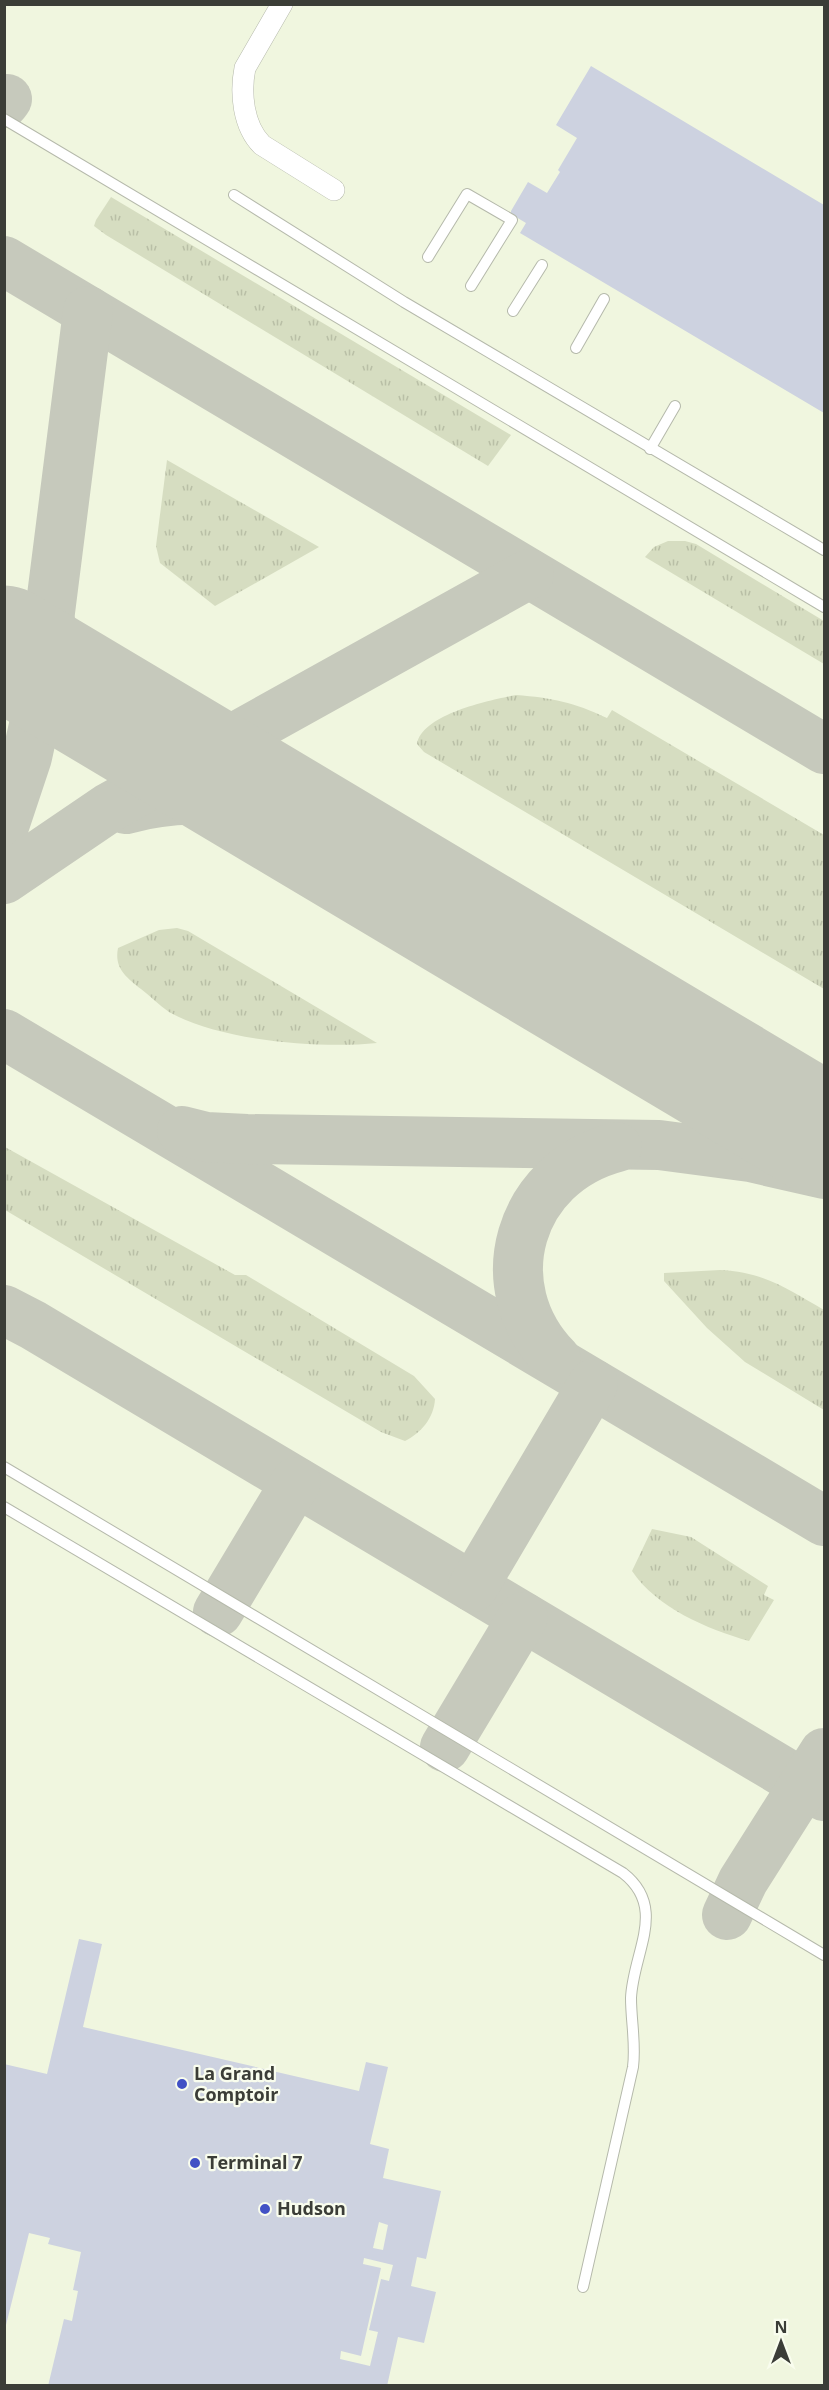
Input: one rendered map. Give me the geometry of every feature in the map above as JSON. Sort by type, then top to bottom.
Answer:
[{"type":"street","points":[[282,4],[245,68],[244,98],[247,118],[255,138],[262,145],[333,190]]},
{"type":"lane","points":[[4,119],[825,607]]},
{"type":"lane","points":[[428,257],[467,194],[512,220],[471,286]]},
{"type":"lane","points":[[234,195],[404,302],[825,550]]},
{"type":"lane","points":[[513,311],[542,265]]},
{"type":"lane","points":[[576,348],[604,299]]},
{"type":"lane","points":[[650,448],[675,406]]},
{"type":"lane","points":[[4,1467],[825,1955]]},
{"type":"lane","points":[[4,1507],[623,1873],[639,1887],[646,1906],[647,1922],[632,1984],[631,2012],[635,2052],[633,2067],[584,2287]]},
{"type":"shaded area","points":[[5,5],[824,5],[824,2385],[5,2386]]},
{"type":"green space","points":[[111,197],[511,435],[488,466],[106,235],[94,226]]},
{"type":"green space","points":[[167,460],[319,547],[215,606],[160,563],[156,546]]},
{"type":"green space","points":[[668,541],[685,541],[696,544],[824,621],[824,664],[645,557],[654,547]]},
{"type":"green space","points":[[516,695],[563,702],[607,718],[612,710],[824,835],[824,989],[424,752],[417,744],[422,733],[431,724],[444,717],[475,705]]},
{"type":"green space","points":[[177,928],[188,931],[377,1043],[328,1045],[271,1041],[215,1030],[169,1012],[122,972],[117,955],[118,948],[159,930]]},
{"type":"green space","points":[[5,1147],[235,1275],[246,1275],[414,1376],[435,1399],[429,1419],[416,1434],[405,1441],[381,1432],[5,1210]]},
{"type":"green space","points":[[736,1271],[763,1278],[824,1310],[824,1410],[745,1362],[707,1328],[664,1281],[664,1273]]},
{"type":"green space","points":[[652,1529],[691,1537],[768,1586],[764,1595],[774,1600],[749,1641],[684,1615],[655,1596],[642,1584],[632,1571]]},
{"type":"building","points":[[591,66],[824,205],[824,413],[520,233],[526,223],[511,214],[511,211],[528,182],[547,193],[560,172],[558,170],[577,138],[556,125]]},
{"type":"building","name":"Terminal 7","points":[[79,1939],[102,1944],[83,2027],[359,2091],[366,2062],[388,2067],[370,2144],[389,2149],[383,2178],[441,2191],[426,2259],[417,2257],[411,2286],[436,2292],[424,2343],[398,2337],[387,2386],[48,2386],[64,2319],[72,2321],[78,2291],[73,2290],[81,2252],[48,2244],[50,2238],[29,2233],[4,2333],[4,2064],[47,2074]],"holes":[[[379,2222],[388,2225],[383,2250],[373,2248]],[[364,2258],[393,2265],[389,2281],[381,2279],[369,2330],[378,2332],[370,2366],[340,2359],[341,2351],[361,2356],[381,2268],[363,2264]]]},
{"type":"taxiway","points":[[4,103],[7,99]]},
{"type":"taxiway","points":[[4,261],[824,749]]},
{"type":"taxiway","points":[[4,826],[27,757],[38,707],[88,311]]},
{"type":"taxiway","points":[[4,879],[110,807],[529,574]]},
{"type":"taxiway","points":[[50,621],[59,656],[79,685],[217,769]]},
{"type":"taxiway","points":[[126,809],[175,800],[209,800],[257,809],[299,828],[445,914]]},
{"type":"taxiway","points":[[4,1034],[824,1521]]},
{"type":"taxiway","points":[[182,1131],[206,1137],[247,1139],[659,1145],[750,1157],[824,1174]]},
{"type":"taxiway","points":[[556,1359],[534,1330],[522,1299],[518,1267],[523,1235],[535,1206],[556,1181],[583,1161],[617,1147]]},
{"type":"taxiway","points":[[4,1310],[33,1325],[824,1796]]},
{"type":"taxiway","points":[[473,1587],[593,1384]]},
{"type":"taxiway","points":[[218,1612],[296,1482]]},
{"type":"taxiway","points":[[445,1747],[523,1617]]},
{"type":"taxiway","points":[[727,1915],[743,1881],[824,1753]]},
{"type":"runway","points":[[4,647],[824,1136]]},
{"type":"place","name":"La Grand Comptoir","points":[[182,2084]]},
{"type":"place","name":"Terminal 7","points":[[195,2163]]},
{"type":"place","name":"Hudson","points":[[265,2209]]}]
